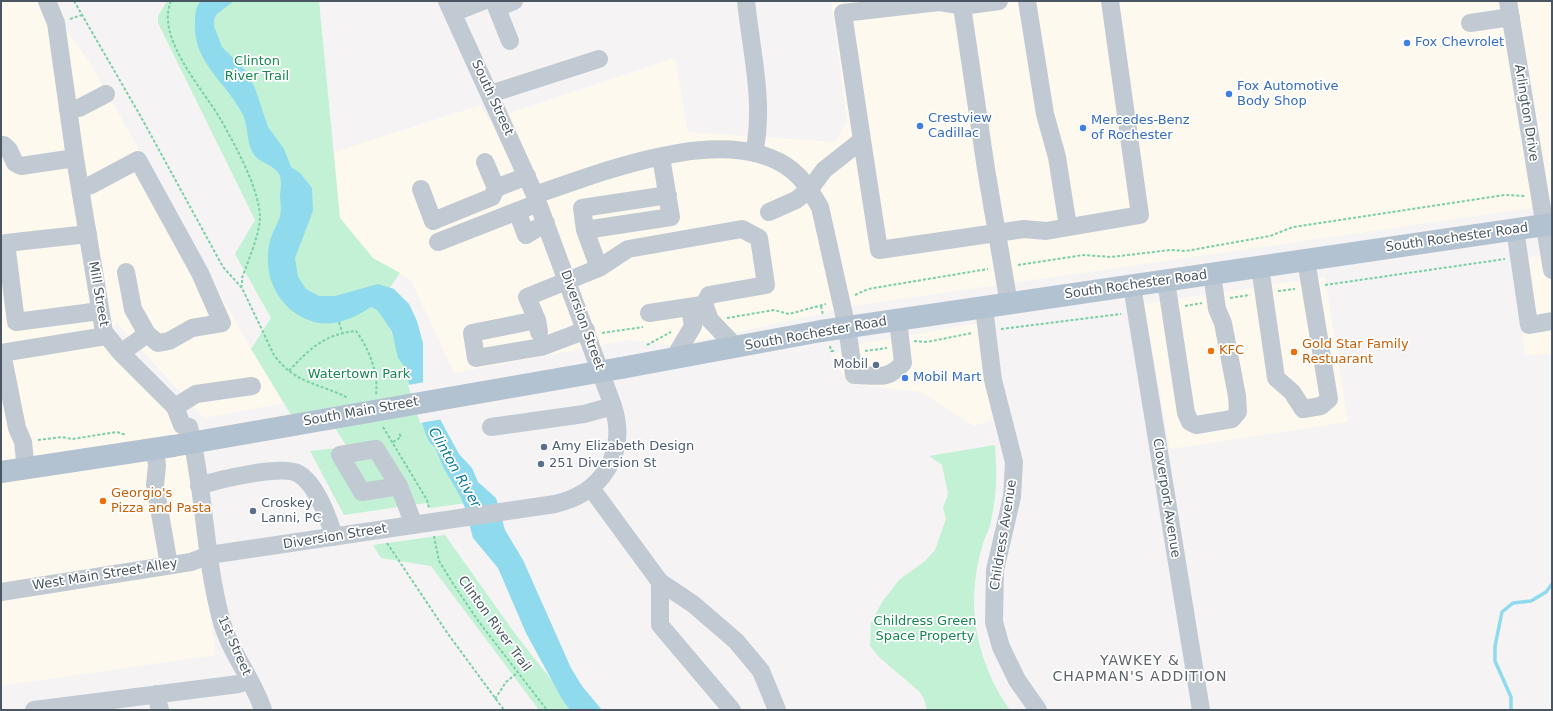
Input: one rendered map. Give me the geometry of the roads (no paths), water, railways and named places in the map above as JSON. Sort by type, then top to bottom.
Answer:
[{"type":"main road","name":"South Rochester Road","points":[[729,349],[898,320],[1548,224]]},
{"type":"main road","name":"South Main Street","points":[[1,472],[164,448],[729,349]]},
{"type":"street","name":"Mill Street","points":[[47,1],[56,23],[75,158],[100,311],[106,336],[175,407],[182,425],[189,427],[209,555]]},
{"type":"street","points":[[450,7],[514,1]]},
{"type":"street","points":[[746,1],[756,68],[758,133],[754,153]]},
{"type":"street","points":[[999,1],[962,6],[939,2],[843,13],[879,250],[1024,229],[1046,231],[1140,215],[1110,1]]},
{"type":"street","points":[[1028,1],[1045,114],[1057,157],[1068,228]]},
{"type":"street","points":[[491,3],[510,41]]},
{"type":"street","points":[[962,6],[1009,304]]},
{"type":"street","name":"South Street","points":[[450,7],[537,199]]},
{"type":"street","points":[[1470,23],[1509,9]]},
{"type":"street","name":"Arlington Drive","points":[[1509,9],[1539,195],[1548,224],[1552,270]]},
{"type":"street","points":[[490,94],[599,59]]},
{"type":"street","points":[[68,110],[79,108],[106,94]]},
{"type":"street","points":[[769,212],[796,200],[810,189],[824,170],[862,140]]},
{"type":"street","points":[[1,145],[4,145],[9,150],[15,163],[21,166],[75,158]]},
{"type":"street","points":[[438,242],[517,211],[537,199],[601,173],[679,153],[717,149],[754,153],[784,165],[797,175],[810,189],[820,207],[847,328],[854,375],[890,375],[896,372],[902,363],[898,320]]},
{"type":"street","points":[[599,268],[585,230],[671,217],[660,157]]},
{"type":"street","points":[[80,188],[92,185],[138,160],[200,274],[222,323],[192,328],[169,342],[158,343],[147,334],[133,309],[126,272]]},
{"type":"street","points":[[485,162],[496,188]]},
{"type":"street","points":[[421,189],[433,221],[492,197],[496,188],[527,176]]},
{"type":"street","name":"Diversion Street","points":[[209,555],[563,502],[591,488],[604,475],[615,450],[617,424],[613,406],[592,332],[568,282],[537,199]]},
{"type":"street","points":[[517,211],[526,235],[546,223]]},
{"type":"street","points":[[541,347],[537,320],[527,297],[568,282],[599,268],[628,249],[742,229],[759,238],[766,285],[709,296],[687,338],[674,358]]},
{"type":"street","points":[[1515,229],[1529,325],[1552,321]]},
{"type":"street","points":[[88,234],[3,242],[16,322],[100,311]]},
{"type":"street","points":[[1260,267],[1276,378],[1292,392],[1303,409],[1321,406],[1329,399],[1306,260]]},
{"type":"street","points":[[1166,281],[1186,413],[1190,422],[1196,425],[1232,420],[1238,412],[1237,396],[1223,323],[1217,309],[1212,274]]},
{"type":"street","name":"Cloverport Avenue","points":[[1132,286],[1201,710]]},
{"type":"street","name":"Childress Avenue","points":[[984,308],[993,380],[1014,462],[1012,497],[996,570],[994,622],[1001,647],[1016,680],[1036,709]]},
{"type":"street","points":[[646,320],[699,314]]},
{"type":"street","points":[[699,314],[729,349]]},
{"type":"street","points":[[537,320],[472,332],[476,358],[541,347],[592,332]]},
{"type":"street","points":[[121,353],[147,334]]},
{"type":"street","points":[[26,468],[23,442],[17,428],[2,353],[106,336]]},
{"type":"street","points":[[175,407],[196,394],[252,386]]},
{"type":"street","points":[[491,427],[584,414],[613,406]]},
{"type":"street","points":[[164,448],[157,466],[155,485],[169,565]]},
{"type":"street","points":[[199,486],[217,480],[261,473],[286,470],[298,473],[305,479],[326,510],[334,537]]},
{"type":"street","points":[[399,486],[414,525]]},
{"type":"street","points":[[591,488],[660,582],[693,604],[736,641],[761,670],[776,710]]},
{"type":"street","name":"West Main Street Alley","points":[[1,592],[191,562],[209,555]]},
{"type":"street","name":"1st Street","points":[[209,555],[221,622],[263,710]]},
{"type":"street","points":[[660,582],[660,625],[732,710]]},
{"type":"street","points":[[34,710],[158,702],[239,684],[249,680]]},
{"type":"water","name":"Clinton River","points":[[201,1],[234,1],[217,14],[214,19],[214,26],[222,47],[245,70],[255,88],[268,127],[284,149],[291,167],[300,173],[312,188],[313,211],[295,258],[298,277],[306,289],[319,296],[335,296],[378,284],[394,289],[409,304],[417,321],[423,343],[423,382],[441,421],[459,454],[472,468],[478,482],[496,498],[505,530],[523,560],[571,668],[582,686],[602,710],[570,710],[562,699],[526,633],[498,568],[473,538],[465,508],[460,496],[443,467],[435,447],[430,443],[426,435],[409,384],[407,370],[398,358],[392,332],[377,310],[371,307],[347,320],[339,322],[314,322],[296,313],[279,297],[270,276],[268,253],[271,238],[281,213],[280,176],[274,168],[255,156],[252,152],[243,115],[212,71],[199,49],[196,36],[195,18],[197,8]]},
{"type":"waterway","points":[[1511,710],[1511,697],[1495,661],[1495,646],[1502,612],[1513,603],[1531,601],[1546,592],[1552,584]]},
{"type":"place","name":"Fox Chevrolet","points":[[1407,43]]},
{"type":"place","name":"Fox Automotive Body Shop","points":[[1229,94]]},
{"type":"place","name":"Crestview Cadillac","points":[[920,126]]},
{"type":"place","name":"Mercedes-Benz of Rochester","points":[[1083,128]]},
{"type":"place","name":"KFC","points":[[1211,351]]},
{"type":"place","name":"Gold Star Family Restuarant","points":[[1294,352]]},
{"type":"place","name":"Mobil","points":[[876,365]]},
{"type":"place","name":"Mobil Mart","points":[[905,378]]},
{"type":"place","name":"Amy Elizabeth Design","points":[[544,447]]},
{"type":"place","name":"251 Diversion St","points":[[541,464]]},
{"type":"place","name":"Georgio's Pizza and Pasta","points":[[103,501]]},
{"type":"place","name":"Croskey Lanni, PC","points":[[253,511]]},
{"type":"district","name":"YAWKEY & CHAPMAN'S ADDITION","points":[[1140,670]]},
{"type":"park label","name":"Clinton River Trail","points":[[257,70]]},
{"type":"park label","name":"Watertown Park","points":[[359,375]]},
{"type":"park label","name":"Childress Green Space Property","points":[[925,630]]}]
